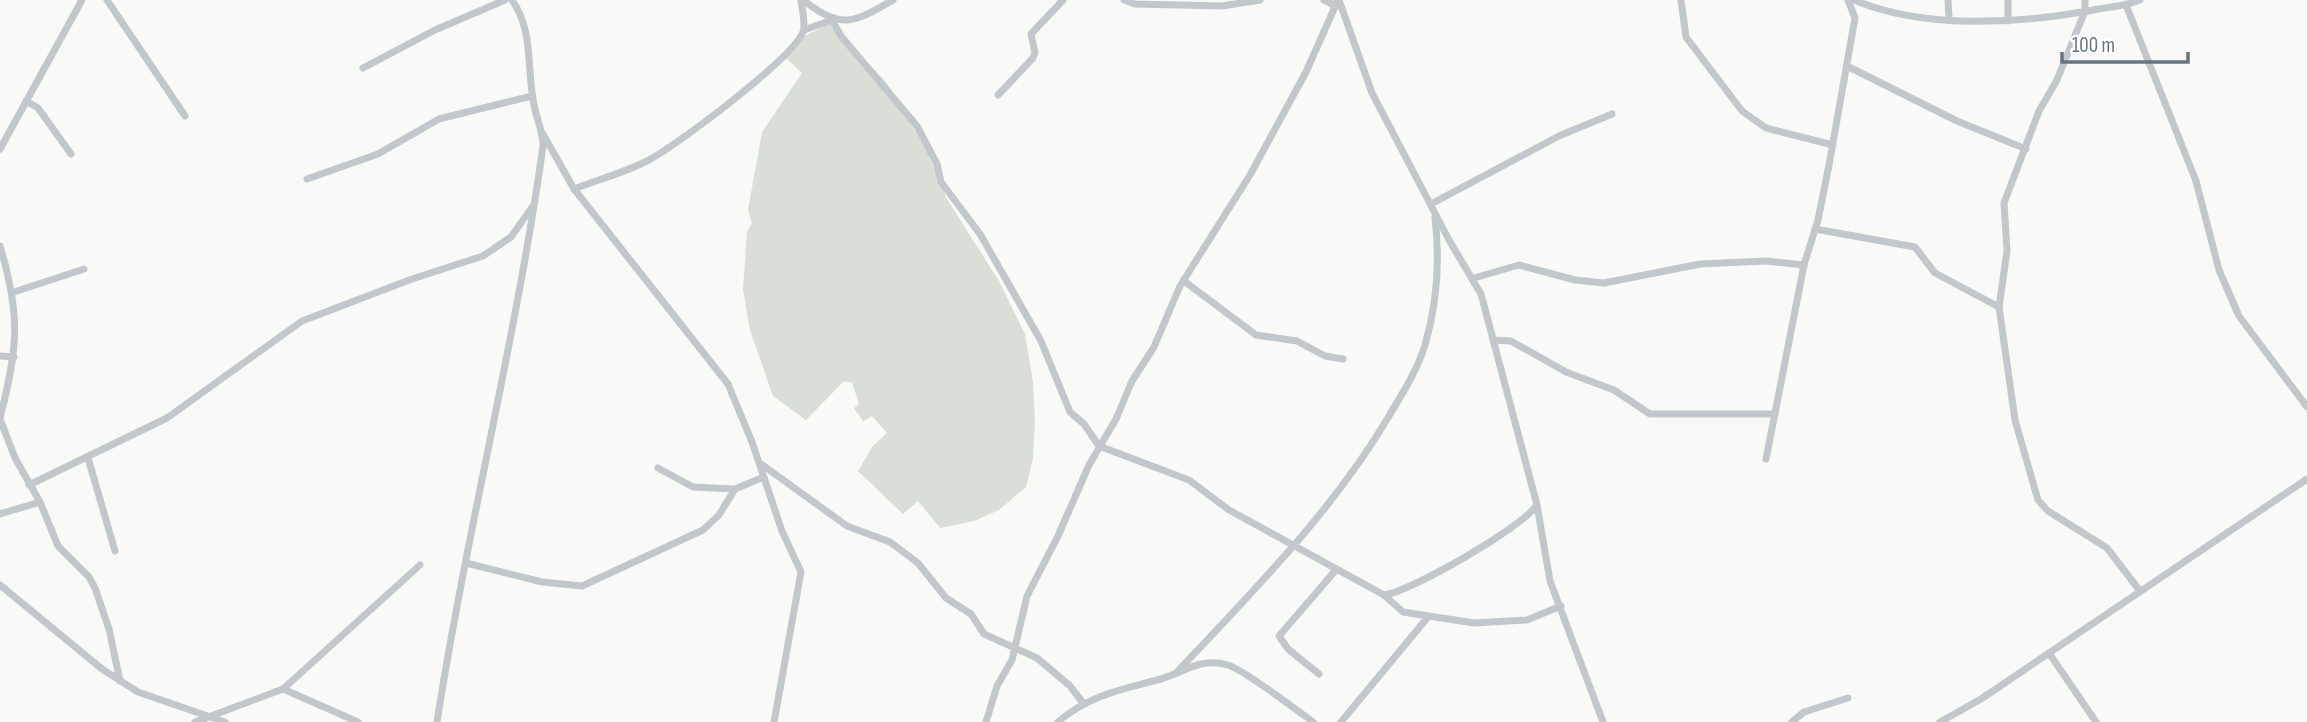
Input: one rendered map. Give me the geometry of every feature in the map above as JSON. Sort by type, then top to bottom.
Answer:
[{"type":"street","points":[[0,147],[82,0]]},
{"type":"street","points":[[107,0],[185,116]]},
{"type":"street","points":[[363,68],[435,30],[505,0]]},
{"type":"street","points":[[512,0],[525,24],[532,96],[543,134],[574,189],[728,384],[760,464],[782,531],[801,572],[774,722]]},
{"type":"street","points":[[802,0],[832,20],[841,36],[917,126],[937,164],[941,182],[980,233],[1041,341],[1070,412],[1084,424],[1099,446],[1189,480],[1229,510],[1384,596],[1404,612],[1474,623],[1527,620],[1561,606]]},
{"type":"street","points":[[574,189],[662,153],[751,86],[796,43],[804,30],[802,0]]},
{"type":"street","points":[[804,30],[832,20],[853,21],[893,0]]},
{"type":"street","points":[[998,95],[1033,58],[1035,53],[1031,34],[1063,0]]},
{"type":"street","points":[[1124,0],[1135,4],[1212,7],[1260,0]]},
{"type":"street","points":[[1324,0],[1338,2]]},
{"type":"street","points":[[1681,0],[1686,37],[1742,111],[1766,128],[1833,145]]},
{"type":"street","points":[[1948,0],[1950,18]]},
{"type":"street","points":[[2008,0],[2008,22]]},
{"type":"street","points":[[2085,0],[2085,11],[2057,80],[2039,111],[2002,212],[2007,251],[1998,307],[2015,420],[2038,500],[2049,511],[2107,548],[2140,591]]},
{"type":"street","points":[[1858,2],[1950,18],[2008,22],[2047,19],[2140,0]]},
{"type":"street","points":[[1338,2],[1373,93],[1432,207],[1474,278],[1537,505],[1550,581],[1603,722]]},
{"type":"street","points":[[986,722],[992,700],[1016,648],[1027,596],[1099,446],[1116,419],[1132,381],[1154,347],[1184,281],[1264,149],[1312,61],[1338,2]]},
{"type":"street","points":[[1766,459],[1804,265],[1815,229],[1833,145],[1858,2]]},
{"type":"street","points":[[1856,18],[1858,2]]},
{"type":"street","points":[[2126,5],[2196,181],[2219,270],[2239,316],[2307,407]]},
{"type":"street","points":[[1847,66],[1957,121],[2026,149]]},
{"type":"street","points":[[307,179],[348,167],[378,154],[439,119],[532,96]]},
{"type":"street","points":[[26,101],[38,108],[71,154]]},
{"type":"street","points":[[1432,207],[1559,136],[1612,114]]},
{"type":"street","points":[[437,722],[535,202],[543,134]]},
{"type":"street","points":[[29,485],[167,418],[302,321],[411,279],[483,256],[511,237],[535,202]]},
{"type":"street","points":[[1178,671],[1292,545],[1369,451],[1419,360],[1436,290],[1437,239],[1432,207]]},
{"type":"street","points":[[1815,229],[1915,247],[1935,274],[1998,307]]},
{"type":"street","points":[[0,246],[13,292],[14,357],[0,418],[15,458],[40,502],[58,546],[89,577],[95,588],[109,629],[120,681]]},
{"type":"street","points":[[1474,278],[1519,265],[1575,280],[1604,283],[1700,264],[1766,261],[1804,265]]},
{"type":"street","points":[[13,292],[85,269]]},
{"type":"street","points":[[1184,281],[1256,335],[1297,341],[1325,356],[1343,359]]},
{"type":"street","points":[[1493,340],[1511,341],[1566,372],[1614,390],[1650,414],[1775,414]]},
{"type":"street","points":[[0,356],[14,357]]},
{"type":"street","points":[[88,458],[115,551]]},
{"type":"street","points":[[760,464],[848,526],[890,542],[918,563],[946,598],[971,614],[984,634],[1048,666],[1083,703]]},
{"type":"street","points":[[658,468],[693,487],[735,489],[764,477]]},
{"type":"street","points":[[1940,722],[2049,653],[2307,479]]},
{"type":"street","points":[[466,563],[542,582],[582,586],[703,530],[719,515],[735,489]]},
{"type":"street","points":[[0,514],[40,502]]},
{"type":"street","points":[[1384,596],[1407,589],[1520,524],[1537,505]]},
{"type":"street","points":[[195,722],[282,689],[421,565]]},
{"type":"street","points":[[1319,674],[1287,649],[1279,636],[1335,571]]},
{"type":"street","points":[[0,585],[120,681],[153,699],[213,715],[225,722]]},
{"type":"street","points":[[1341,722],[1428,617]]},
{"type":"street","points":[[2049,653],[2096,722]]},
{"type":"street","points":[[1058,722],[1083,703],[1198,663],[1229,665],[1312,722]]},
{"type":"street","points":[[282,689],[358,722]]},
{"type":"street","points":[[1792,722],[1804,712],[1847,698]]},
{"type":"shaded area","points":[[830,23],[886,82],[927,151],[947,199],[999,281],[1025,334],[1033,382],[1035,423],[1033,458],[1026,487],[999,510],[974,521],[940,528],[918,501],[903,514],[858,471],[873,446],[887,433],[872,416],[863,421],[854,408],[859,404],[852,382],[843,382],[806,420],[773,396],[750,330],[743,289],[747,232],[752,223],[748,210],[762,132],[802,73],[786,58],[803,37]]}]
